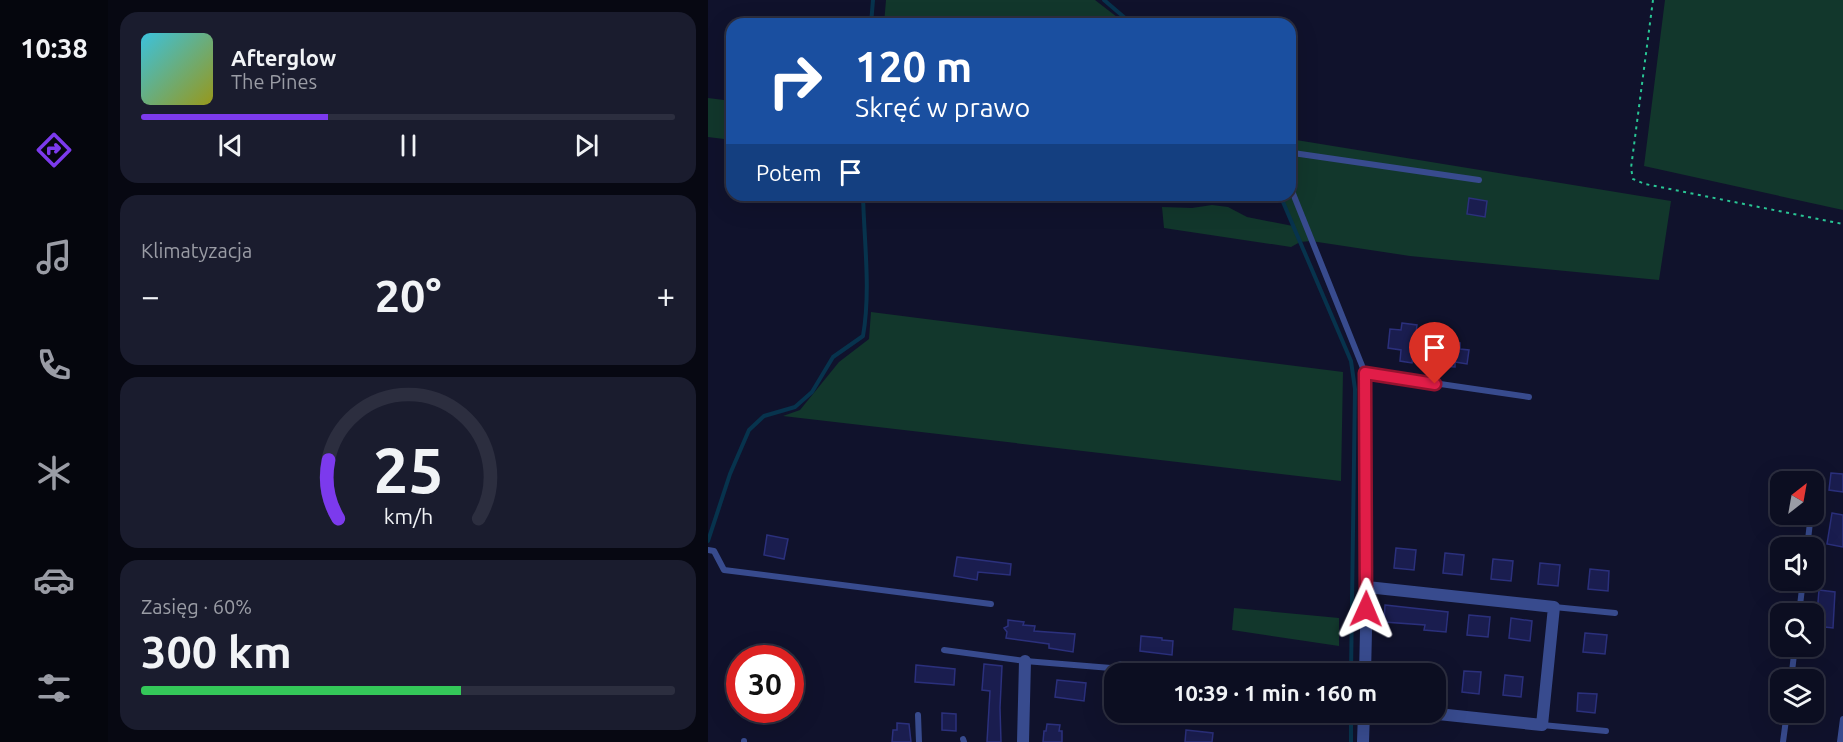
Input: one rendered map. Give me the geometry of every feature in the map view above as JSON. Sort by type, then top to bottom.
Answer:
[{"type":"street","points":[[1365,373],[1367,587],[1365,663]]},
{"type":"street","points":[[1367,587],[1554,607],[1542,725],[1446,715]]},
{"type":"street","points":[[1023,742],[1025,661]]},
{"type":"street","points":[[1363,742],[1364,723]]},
{"type":"lane","points":[[1296,153],[1479,180]]},
{"type":"lane","points":[[1296,201],[1365,373],[1529,397]]},
{"type":"lane","points":[[708,550],[714,552],[724,570],[991,604]]},
{"type":"lane","points":[[1554,607],[1615,613]]},
{"type":"lane","points":[[944,650],[1025,661],[1104,667]]},
{"type":"lane","points":[[918,715],[919,742]]},
{"type":"lane","points":[[1840,742],[1843,720]]},
{"type":"lane","points":[[1783,742],[1785,723]]},
{"type":"lane","points":[[1542,725],[1605,731]]},
{"type":"path","points":[[1653,0],[1631,168],[1633,179],[1645,184],[1843,224]]},
{"type":"green space","points":[[886,0],[1095,0],[1118,18],[884,18]]},
{"type":"green space","points":[[1665,0],[1843,0],[1843,210],[1644,166]]},
{"type":"green space","points":[[708,98],[726,100],[726,139],[708,137]]},
{"type":"green space","points":[[1296,140],[1671,201],[1659,280],[1410,256],[1311,241],[1300,242],[1291,247],[1164,228],[1162,207],[1192,208],[1212,205],[1228,207],[1247,217],[1293,226],[1282,201],[1296,201]]},
{"type":"green space","points":[[871,312],[1343,372],[1341,481],[783,416],[800,410],[839,362],[869,339]]},
{"type":"green space","points":[[1234,608],[1339,618],[1339,646],[1232,630]]},
{"type":"building","points":[[1469,198],[1487,201],[1485,217],[1467,214]]},
{"type":"building","points":[[1402,323],[1417,325],[1412,363],[1400,361],[1401,350],[1388,348],[1390,329],[1401,330]]},
{"type":"building","points":[[1442,341],[1460,343],[1460,349],[1469,350],[1467,364],[1455,362],[1455,367],[1439,366]]},
{"type":"building","points":[[1831,473],[1843,474],[1843,492],[1829,490]]},
{"type":"building","points":[[1832,513],[1843,515],[1843,547],[1827,544]]},
{"type":"building","points":[[767,535],[788,539],[784,559],[764,555]]},
{"type":"building","points":[[1396,548],[1416,550],[1414,570],[1394,568]]},
{"type":"building","points":[[1445,553],[1464,555],[1462,575],[1443,573]]},
{"type":"building","points":[[957,557],[1011,564],[1010,575],[978,572],[977,580],[954,576]]},
{"type":"building","points":[[1493,559],[1513,561],[1511,581],[1491,579]]},
{"type":"building","points":[[1540,563],[1560,565],[1558,586],[1538,584]]},
{"type":"building","points":[[1590,569],[1609,571],[1608,591],[1588,589]]},
{"type":"building","points":[[1819,591],[1835,592],[1833,628],[1824,627],[1824,603],[1818,603]]},
{"type":"building","points":[[1385,605],[1448,612],[1446,632],[1424,630],[1425,625],[1384,622]]},
{"type":"building","points":[[1469,615],[1490,617],[1488,637],[1467,635]]},
{"type":"building","points":[[1511,618],[1532,621],[1530,641],[1509,638]]},
{"type":"building","points":[[1008,620],[1035,626],[1034,631],[1075,634],[1073,652],[1049,648],[1049,644],[1006,638],[1007,632],[1004,628],[1008,626]]},
{"type":"building","points":[[1585,633],[1607,635],[1605,654],[1583,652]]},
{"type":"building","points":[[1141,636],[1173,641],[1172,655],[1140,651]]},
{"type":"building","points":[[984,664],[1002,666],[1001,742],[987,742],[990,691],[982,690]]},
{"type":"building","points":[[916,665],[955,669],[954,685],[915,682]]},
{"type":"building","points":[[1464,671],[1481,672],[1479,694],[1462,692]]},
{"type":"building","points":[[1505,675],[1523,677],[1521,697],[1503,695]]},
{"type":"building","points":[[1057,680],[1086,683],[1084,701],[1055,697]]},
{"type":"building","points":[[1578,693],[1597,694],[1595,713],[1577,711]]},
{"type":"building","points":[[942,713],[956,714],[956,731],[942,730]]},
{"type":"building","points":[[897,723],[909,724],[911,742],[892,742],[893,730],[897,730]]},
{"type":"building","points":[[1047,724],[1060,725],[1062,742],[1043,742]]},
{"type":"building","points":[[1186,730],[1213,733],[1212,742],[1185,742]]},
{"type":"waterway","points":[[872,18],[873,0]]},
{"type":"waterway","points":[[1104,0],[1125,18]]},
{"type":"waterway","points":[[708,541],[730,474],[749,430],[764,416],[795,407],[812,392],[833,357],[863,336],[867,301],[863,201]]},
{"type":"waterway","points":[[1283,201],[1351,361],[1355,389],[1351,663]]},
{"type":"waterway","points":[[1351,723],[1351,742]]},
{"type":"route","points":[[1366,609],[1365,373],[1435,384]]}]
